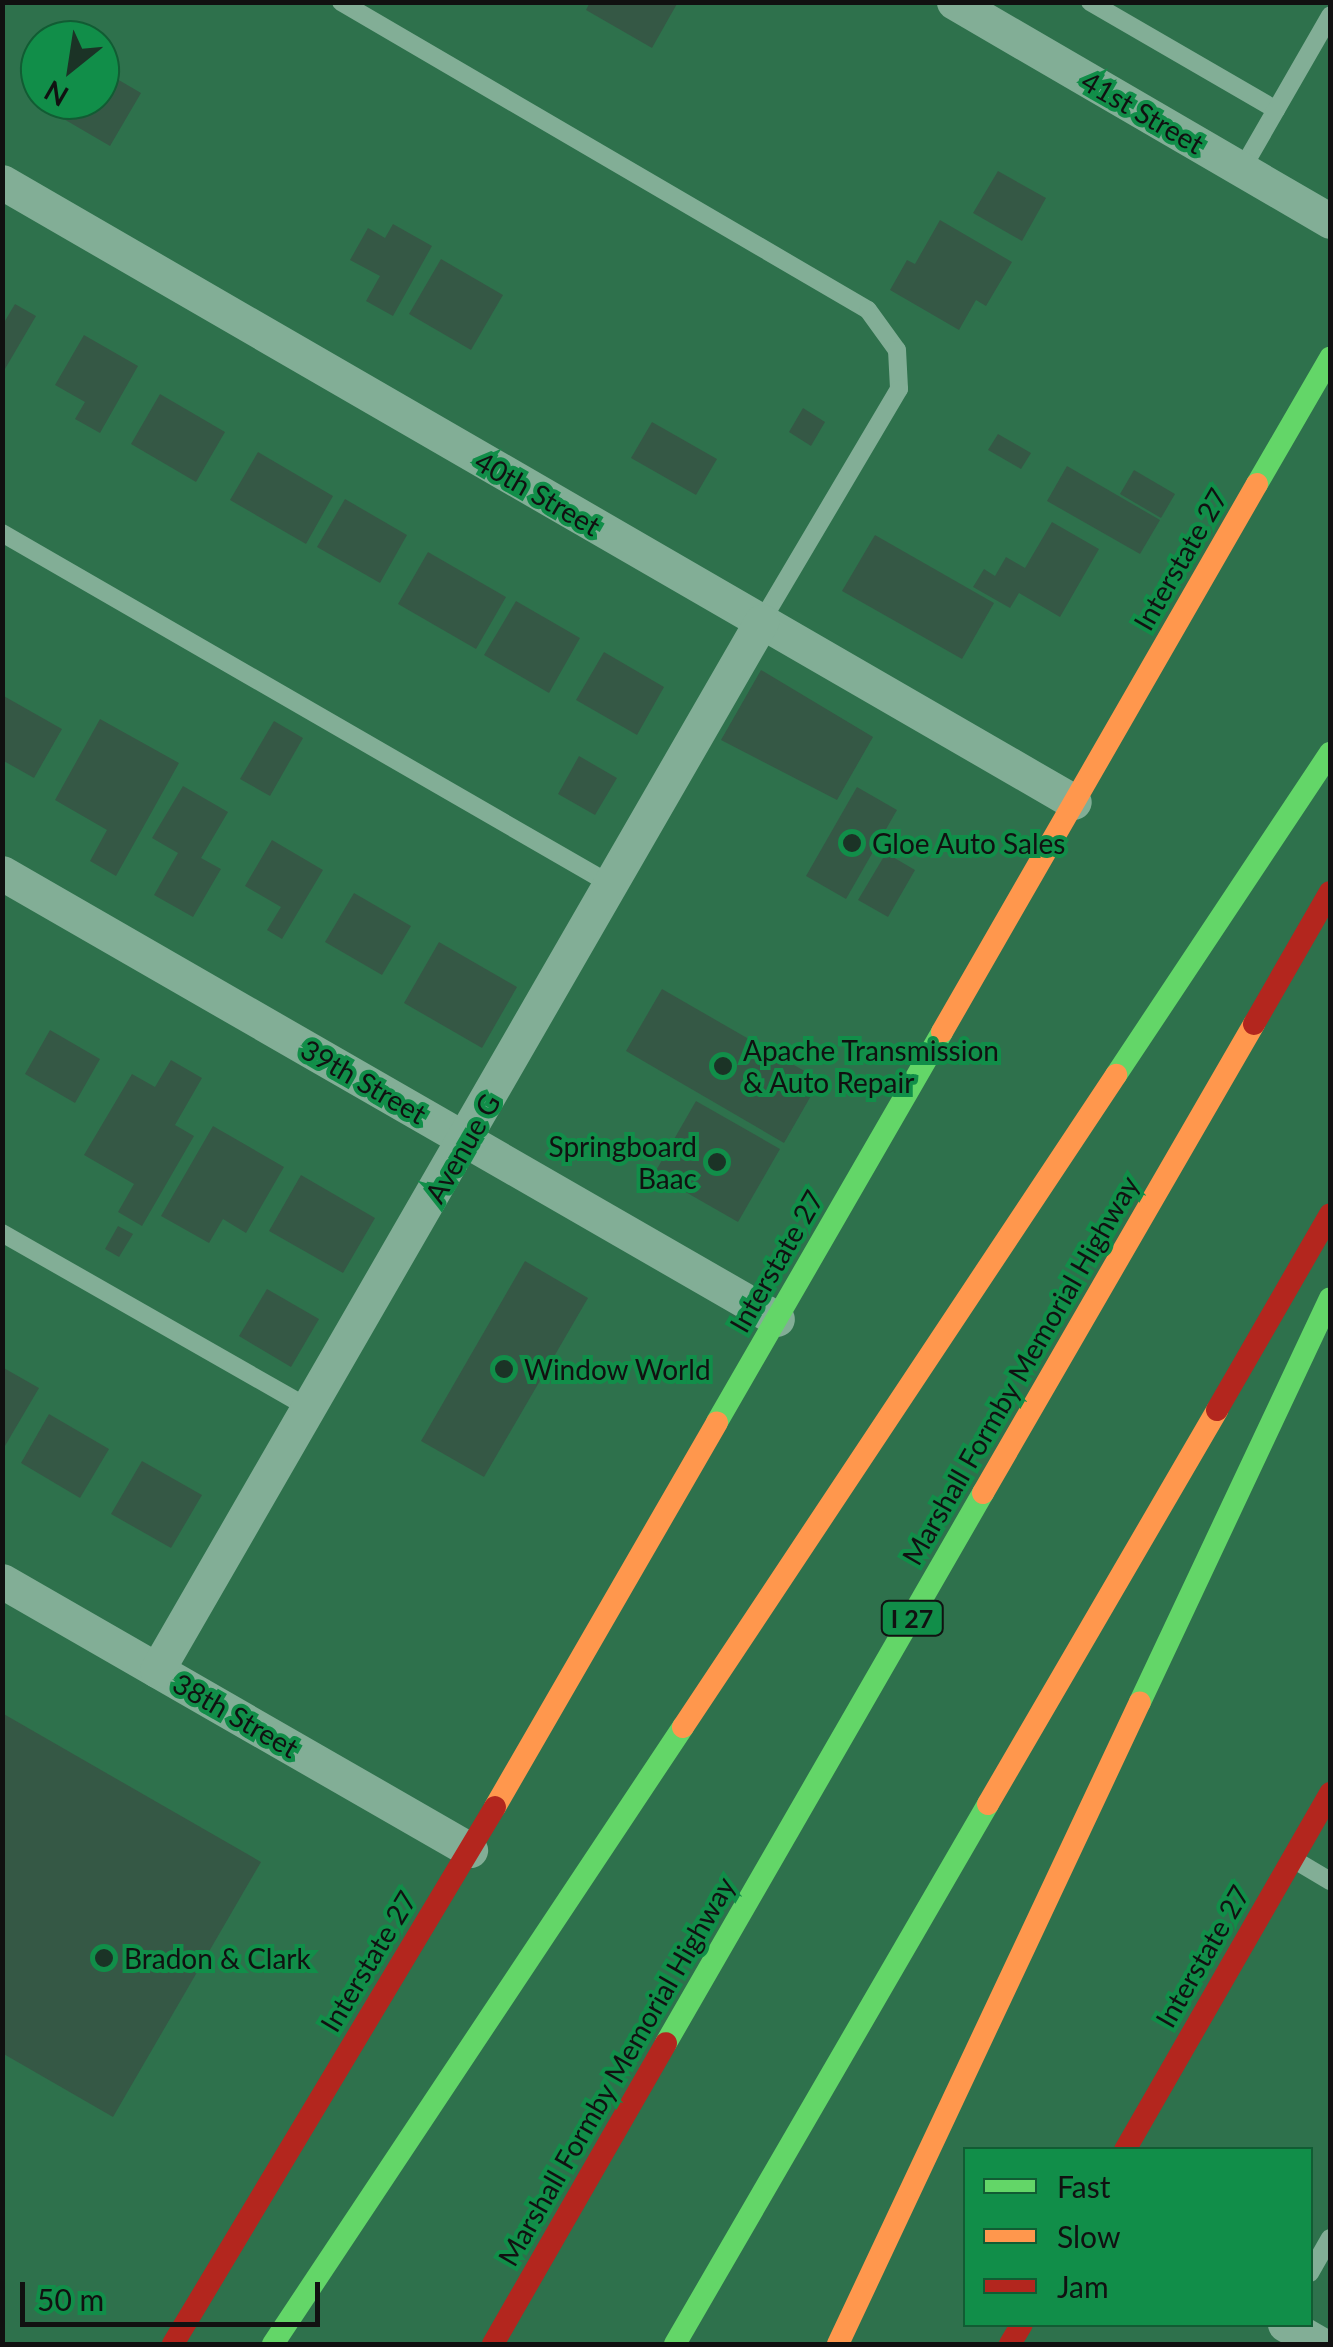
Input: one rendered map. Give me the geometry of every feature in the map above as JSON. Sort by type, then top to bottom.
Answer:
[{"type":"main road","name":"Interstate 27","points":[[172,2344],[470,1850],[1330,358]]},
{"type":"main road","points":[[273,2344],[1330,753]]},
{"type":"main road","name":"Marshall Formby Memorial Highway","points":[[493,2344],[1330,892]]},
{"type":"main road","points":[[675,2344],[1330,1214]]},
{"type":"main road","points":[[838,2344],[1330,1298]]},
{"type":"main road","name":"Interstate 27","points":[[1127,2147],[1330,1792]]},
{"type":"street","name":"41st Street","points":[[970,6],[1330,221]]},
{"type":"street","name":"40th Street","points":[[2,182],[1074,802]]},
{"type":"street","name":"Avenue G","points":[[158,1670],[467,1140],[760,622]]},
{"type":"street","name":"39th Street","points":[[2,873],[777,1319]]},
{"type":"street","name":"38th Street","points":[[2,1581],[470,1850]]},
{"type":"street","points":[[1290,2327],[1319,2344]]},
{"type":"lane","points":[[341,2],[868,310],[897,350],[899,389],[760,622]]},
{"type":"lane","points":[[1090,2],[1276,110]]},
{"type":"lane","points":[[1242,169],[1330,16]]},
{"type":"lane","points":[[2,533],[612,885]]},
{"type":"lane","points":[[2,1233],[310,1410]]},
{"type":"lane","points":[[1292,1859],[1330,1881]]},
{"type":"lane","points":[[1313,2268],[1330,2238]]},
{"type":"building","points":[[590,2],[678,2],[652,48],[586,10]]},
{"type":"building","points":[[120,81],[141,93],[110,146],[65,120],[120,120]]},
{"type":"building","points":[[998,171],[1046,198],[1022,241],[973,213]]},
{"type":"building","points":[[940,220],[1012,262],[986,306],[976,300],[959,330],[890,290],[907,260],[915,264]]},
{"type":"building","points":[[393,224],[432,246],[393,316],[366,301],[380,276],[350,260],[368,228],[385,238]]},
{"type":"building","points":[[441,259],[503,295],[471,350],[409,314]]},
{"type":"building","points":[[15,304],[36,316],[2,374],[2,326]]},
{"type":"building","points":[[84,335],[138,366],[100,433],[75,419],[85,402],[55,385]]},
{"type":"building","points":[[160,394],[225,432],[196,482],[131,444]]},
{"type":"building","points":[[803,408],[825,422],[811,446],[789,432]]},
{"type":"building","points":[[652,422],[717,459],[696,495],[631,458]]},
{"type":"building","points":[[998,434],[1031,453],[1021,469],[988,450]]},
{"type":"building","points":[[258,452],[333,496],[306,544],[230,500]]},
{"type":"building","points":[[1067,466],[1160,520],[1140,554],[1047,501]]},
{"type":"building","points":[[1134,470],[1175,494],[1161,518],[1120,494]]},
{"type":"building","points":[[345,499],[407,535],[380,583],[317,547]]},
{"type":"building","points":[[1052,522],[1099,549],[1060,617],[1019,593],[1010,608],[973,587],[984,569],[995,576],[1006,557],[1025,568]]},
{"type":"building","points":[[875,535],[994,603],[962,659],[842,591]]},
{"type":"building","points":[[428,552],[506,597],[476,649],[398,604]]},
{"type":"building","points":[[516,601],[580,638],[549,693],[484,655]]},
{"type":"building","points":[[604,652],[664,687],[637,735],[576,700]]},
{"type":"building","points":[[761,670],[873,737],[837,800],[721,740]]},
{"type":"building","points":[[2,695],[62,729],[34,778],[2,760]]},
{"type":"building","points":[[100,719],[179,763],[116,876],[90,861],[107,830],[55,800]]},
{"type":"building","points":[[274,721],[303,738],[270,796],[240,779]]},
{"type":"building","points":[[579,756],[617,778],[595,815],[558,794]]},
{"type":"building","points":[[183,786],[228,812],[201,858],[221,869],[193,917],[154,895],[178,853],[152,838]]},
{"type":"building","name":"Gloe Auto Sales","points":[[857,787],[897,810],[846,899],[806,876]]},
{"type":"building","points":[[272,840],[323,870],[282,939],[267,930],[281,907],[245,886]]},
{"type":"building","points":[[886,853],[915,870],[888,917],[858,900]]},
{"type":"building","points":[[354,893],[411,926],[382,975],[325,942]]},
{"type":"building","points":[[439,942],[517,987],[482,1048],[404,1003]]},
{"type":"building","name":"Apache Transmission & Auto Repair","points":[[662,989],[820,1080],[784,1143],[626,1051]]},
{"type":"building","points":[[50,1030],[100,1059],[75,1103],[25,1074]]},
{"type":"building","points":[[171,1060],[202,1078],[175,1125],[194,1136],[142,1226],[118,1212],[134,1184],[84,1155],[132,1074],[155,1087]]},
{"type":"building","name":"Springboard Baac","points":[[696,1101],[780,1149],[738,1222],[654,1174]]},
{"type":"building","points":[[213,1126],[284,1167],[246,1233],[223,1219],[209,1243],[161,1216]]},
{"type":"building","points":[[301,1175],[375,1218],[343,1273],[269,1231]]},
{"type":"building","points":[[118,1226],[133,1234],[119,1257],[105,1249]]},
{"type":"building","name":"Window World","points":[[525,1261],[588,1298],[484,1477],[421,1441]]},
{"type":"building","points":[[267,1289],[319,1319],[291,1367],[239,1336]]},
{"type":"building","points":[[2,1367],[39,1388],[2,1451]]},
{"type":"building","points":[[49,1414],[109,1449],[80,1498],[21,1463]]},
{"type":"building","points":[[142,1461],[202,1495],[171,1548],[111,1514]]},
{"type":"building","name":"Bradon & Clark","points":[[2,1713],[261,1862],[113,2117],[2,2053]]},
{"type":"traffic: fast","points":[[1257,484],[1330,358]]},
{"type":"traffic: fast","points":[[1116,1075],[1330,753]]},
{"type":"traffic: fast","points":[[717,1422],[942,1032]]},
{"type":"traffic: fast","points":[[1140,1702],[1330,1298]]},
{"type":"traffic: fast","points":[[666,2043],[983,1493]]},
{"type":"traffic: fast","points":[[273,2344],[683,1727]]},
{"type":"traffic: fast","points":[[675,2344],[988,1804]]},
{"type":"traffic: slow","points":[[942,1032],[1257,484]]},
{"type":"traffic: slow","points":[[983,1493],[1254,1024]]},
{"type":"traffic: slow","points":[[683,1727],[1116,1075]]},
{"type":"traffic: slow","points":[[988,1804],[1217,1410]]},
{"type":"traffic: slow","points":[[495,1807],[717,1422]]},
{"type":"traffic: slow","points":[[838,2344],[1140,1702]]},
{"type":"traffic: jam","points":[[1254,1024],[1330,892]]},
{"type":"traffic: jam","points":[[1217,1410],[1330,1214]]},
{"type":"traffic: jam","points":[[1127,2147],[1330,1793]]},
{"type":"traffic: jam","points":[[173,2344],[495,1807]]},
{"type":"traffic: jam","points":[[493,2344],[666,2043]]},
{"type":"traffic: jam","points":[[1010,2344],[1020,2327]]},
{"type":"place","name":"Gloe Auto Sales","points":[[852,843]]},
{"type":"place","name":"Apache Transmission & Auto Repair","points":[[723,1066]]},
{"type":"place","name":"Springboard Baac","points":[[717,1162]]},
{"type":"place","name":"Window World","points":[[504,1369]]},
{"type":"place","name":"Bradon & Clark","points":[[104,1958]]}]
